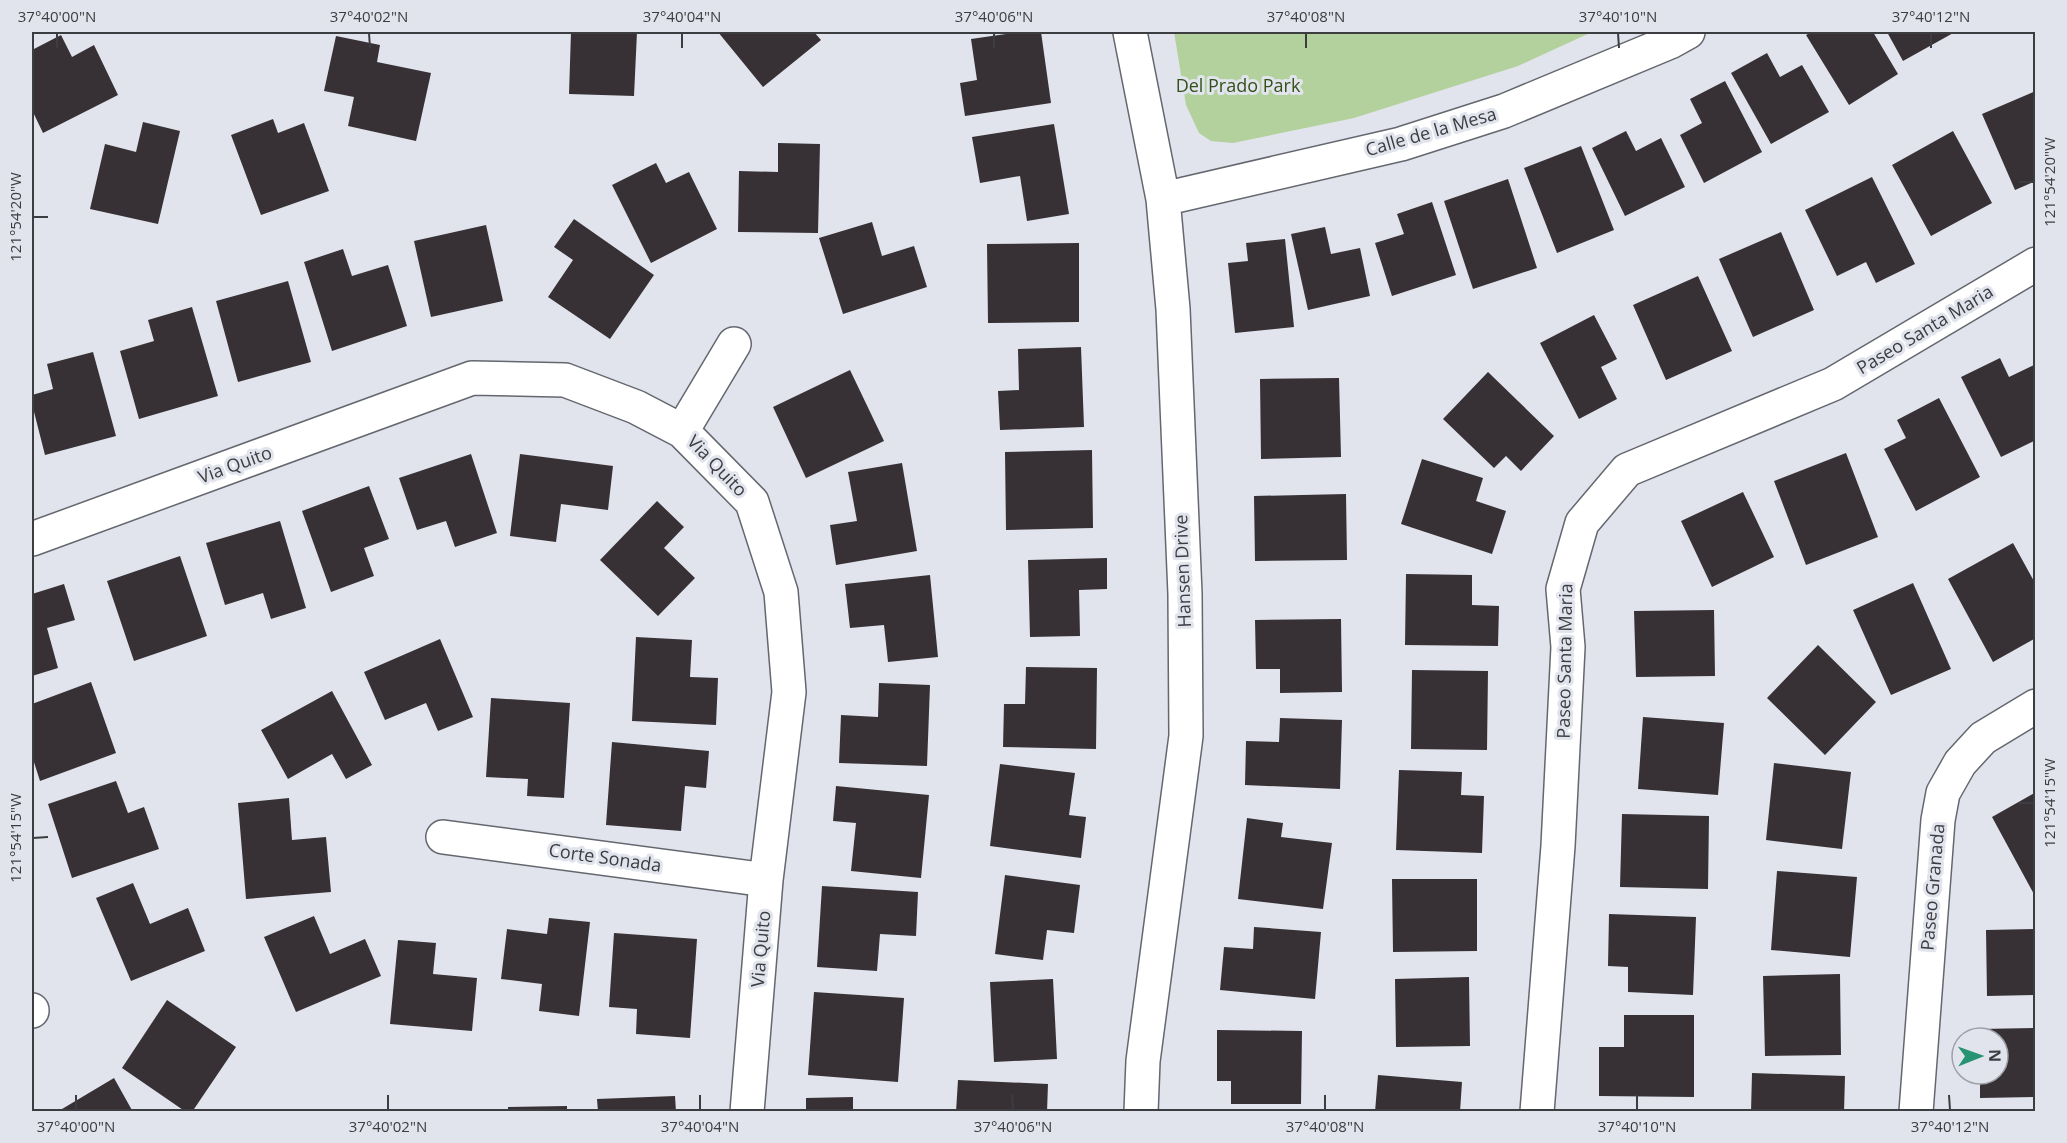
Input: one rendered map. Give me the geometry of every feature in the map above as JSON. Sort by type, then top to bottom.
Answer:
[{"type":"street","name":"Hansen Drive","points":[[1130,32],[1163,199],[1174,332],[1185,594],[1186,736],[1143,1061],[1141,1112]]},
{"type":"street","name":"Calle de la Mesa","points":[[1163,199],[1413,140],[1504,111],[1670,42],[1688,32]]},
{"type":"street","name":"Paseo Santa Maria","points":[[1537,1112],[1558,846],[1568,647],[1563,589],[1582,523],[1627,470],[1833,384],[2036,264]]},
{"type":"street","points":[[682,431],[734,344]]},
{"type":"street","name":"Via Quito","points":[[32,539],[472,378],[565,380],[636,407],[682,431],[752,502],[781,592],[789,692],[766,880],[747,1112]]},
{"type":"street","name":"Paseo Granada","points":[[1916,1112],[1938,820],[1943,793],[1960,763],[1983,738],[2036,706]]},
{"type":"street","name":"Corte Sonada","points":[[443,837],[766,880]]},
{"type":"green space","name":"Del Prado Park","points":[[1174,32],[1592,32],[1518,66],[1354,118],[1233,143],[1211,141],[1199,133],[1186,105]]},
{"type":"building","points":[[571,32],[637,32],[634,96],[569,94]]},
{"type":"building","points":[[718,32],[814,32],[821,40],[763,87]]},
{"type":"building","points":[[1020,32],[1041,32],[1051,103],[965,116],[960,83],[977,80],[971,39]]},
{"type":"building","points":[[1812,32],[1873,32],[1898,74],[1849,105],[1806,35]]},
{"type":"building","points":[[1887,32],[1955,32],[1903,61]]},
{"type":"building","points":[[61,35],[72,57],[94,45],[118,95],[43,133],[32,110],[32,50]]},
{"type":"building","points":[[336,36],[380,45],[377,62],[431,73],[416,141],[348,126],[354,97],[324,91]]},
{"type":"building","points":[[1767,53],[1780,77],[1802,65],[1829,112],[1771,144],[1731,73]]},
{"type":"building","points":[[1725,81],[1762,152],[1704,183],[1680,135],[1702,123],[1690,99]]},
{"type":"building","points":[[2036,91],[2036,181],[2015,190],[1982,114]]},
{"type":"building","points":[[273,119],[278,133],[304,123],[329,191],[261,215],[231,135]]},
{"type":"building","points":[[143,122],[180,131],[158,224],[90,209],[105,144],[136,152]]},
{"type":"building","points":[[1054,124],[1069,214],[1027,221],[1020,176],[980,183],[972,137]]},
{"type":"building","points":[[1626,131],[1636,151],[1661,138],[1685,187],[1625,216],[1592,148]]},
{"type":"building","points":[[1953,131],[1992,203],[1931,236],[1892,165]]},
{"type":"building","points":[[778,143],[820,144],[818,233],[738,232],[739,171],[778,172]]},
{"type":"building","points":[[1581,146],[1614,230],[1557,253],[1524,168]]},
{"type":"building","points":[[656,163],[666,183],[689,172],[717,229],[651,263],[612,185]]},
{"type":"building","points":[[1872,177],[1915,264],[1876,283],[1866,262],[1837,276],[1805,210]]},
{"type":"building","points":[[1508,179],[1537,268],[1473,289],[1444,201]]},
{"type":"building","points":[[1432,202],[1456,275],[1392,296],[1375,243],[1404,234],[1397,214]]},
{"type":"building","points":[[574,219],[654,275],[610,339],[548,297],[573,260],[554,247]]},
{"type":"building","points":[[872,222],[882,256],[914,246],[927,287],[843,314],[819,238]]},
{"type":"building","points":[[486,225],[503,301],[431,317],[414,241]]},
{"type":"building","points":[[1325,227],[1331,254],[1360,248],[1370,296],[1308,310],[1291,234]]},
{"type":"building","points":[[1781,232],[1814,310],[1753,337],[1719,259]]},
{"type":"building","points":[[1285,239],[1294,327],[1235,333],[1228,263],[1248,261],[1246,243]]},
{"type":"building","points":[[1079,243],[1079,322],[988,323],[987,244]]},
{"type":"building","points":[[343,249],[352,276],[388,265],[407,326],[332,351],[304,262]]},
{"type":"building","points":[[1698,276],[1732,351],[1666,380],[1633,305]]},
{"type":"building","points":[[288,281],[311,362],[238,382],[216,301]]},
{"type":"building","points":[[192,307],[218,396],[139,419],[120,351],[154,341],[148,320]]},
{"type":"building","points":[[1594,315],[1617,359],[1601,367],[1617,399],[1579,419],[1540,343]]},
{"type":"building","points":[[1081,347],[1084,427],[1000,430],[998,391],[1019,390],[1018,349]]},
{"type":"building","points":[[93,352],[116,436],[45,455],[32,404],[32,395],[53,389],[47,364]]},
{"type":"building","points":[[2000,358],[2009,377],[2036,364],[2036,440],[2001,457],[1961,377]]},
{"type":"building","points":[[850,370],[884,441],[806,478],[773,407]]},
{"type":"building","points":[[1488,372],[1554,436],[1521,471],[1506,456],[1494,468],[1443,419]]},
{"type":"building","points":[[1339,378],[1341,457],[1261,459],[1260,379]]},
{"type":"building","points":[[1939,398],[1980,477],[1916,511],[1884,449],[1906,438],[1897,420]]},
{"type":"building","points":[[1092,450],[1093,528],[1006,530],[1005,452]]},
{"type":"building","points":[[1846,453],[1878,537],[1806,565],[1774,481]]},
{"type":"building","points":[[471,454],[497,533],[455,547],[446,521],[417,530],[399,478]]},
{"type":"building","points":[[520,454],[613,466],[608,510],[561,504],[556,542],[510,536]]},
{"type":"building","points":[[1422,459],[1483,478],[1476,501],[1506,511],[1492,554],[1401,524]]},
{"type":"building","points":[[902,463],[917,551],[836,565],[830,525],[857,521],[848,472]]},
{"type":"building","points":[[369,486],[389,539],[364,548],[374,576],[331,592],[302,511]]},
{"type":"building","points":[[1743,492],[1774,557],[1712,587],[1681,521]]},
{"type":"building","points":[[1346,494],[1347,560],[1255,561],[1254,496]]},
{"type":"building","points":[[657,501],[684,527],[664,548],[695,578],[658,616],[600,560]]},
{"type":"building","points":[[280,521],[306,608],[271,619],[263,593],[225,605],[206,543]]},
{"type":"building","points":[[2013,543],[2036,585],[2036,638],[1993,662],[1948,579]]},
{"type":"building","points":[[180,556],[207,636],[134,661],[107,581]]},
{"type":"building","points":[[1107,558],[1107,589],[1079,590],[1080,636],[1030,637],[1028,560]]},
{"type":"building","points":[[1406,574],[1472,575],[1472,605],[1499,606],[1498,646],[1405,645]]},
{"type":"building","points":[[930,575],[938,657],[888,662],[884,625],[850,628],[845,584]]},
{"type":"building","points":[[1913,583],[1951,669],[1891,695],[1853,610]]},
{"type":"building","points":[[64,584],[75,620],[47,628],[58,668],[32,676],[32,594]]},
{"type":"building","points":[[1714,610],[1715,676],[1636,677],[1634,611]]},
{"type":"building","points":[[1341,619],[1342,692],[1280,693],[1280,669],[1256,669],[1255,620]]},
{"type":"building","points":[[636,637],[692,640],[690,677],[718,678],[716,725],[632,721]]},
{"type":"building","points":[[440,639],[473,717],[438,731],[426,703],[385,720],[364,672]]},
{"type":"building","points":[[1818,645],[1876,702],[1825,755],[1767,698]]},
{"type":"building","points":[[1026,667],[1097,668],[1096,749],[1003,747],[1004,704],[1025,704]]},
{"type":"building","points":[[1412,670],[1488,671],[1487,750],[1411,749]]},
{"type":"building","points":[[91,682],[116,753],[40,781],[32,756],[32,704]]},
{"type":"building","points":[[879,683],[930,685],[927,766],[839,763],[841,715],[878,717]]},
{"type":"building","points":[[332,691],[372,765],[346,779],[332,754],[288,779],[261,730]]},
{"type":"building","points":[[491,698],[570,703],[564,798],[527,796],[528,779],[486,777]]},
{"type":"building","points":[[1643,717],[1724,723],[1718,795],[1638,789]]},
{"type":"building","points":[[1280,718],[1342,720],[1340,789],[1245,785],[1246,741],[1279,742]]},
{"type":"building","points":[[612,742],[709,751],[706,788],[685,786],[681,831],[606,825]]},
{"type":"building","points":[[1774,763],[1851,772],[1842,849],[1766,840]]},
{"type":"building","points":[[1000,764],[1075,773],[1069,815],[1086,817],[1081,858],[990,846]]},
{"type":"building","points":[[1399,770],[1462,772],[1461,795],[1484,796],[1482,853],[1396,850]]},
{"type":"building","points":[[116,781],[128,813],[144,807],[159,849],[72,878],[48,804]]},
{"type":"building","points":[[836,786],[929,795],[921,878],[851,871],[856,823],[833,821]]},
{"type":"building","points":[[2036,792],[2036,898],[1992,817]]},
{"type":"building","points":[[289,798],[292,840],[326,837],[331,892],[246,899],[238,803]]},
{"type":"building","points":[[1622,814],[1709,816],[1708,889],[1620,887]]},
{"type":"building","points":[[1247,818],[1283,823],[1281,837],[1332,843],[1323,909],[1238,899]]},
{"type":"building","points":[[1777,871],[1857,877],[1850,957],[1771,950]]},
{"type":"building","points":[[1005,875],[1080,885],[1074,933],[1047,930],[1043,960],[995,954]]},
{"type":"building","points":[[1392,879],[1477,879],[1477,951],[1393,952]]},
{"type":"building","points":[[133,883],[150,924],[188,908],[205,951],[131,981],[96,898]]},
{"type":"building","points":[[822,886],[918,892],[916,936],[880,934],[877,971],[817,967]]},
{"type":"building","points":[[1609,914],[1696,917],[1693,995],[1628,992],[1628,967],[1608,966]]},
{"type":"building","points":[[314,916],[330,954],[365,939],[381,976],[296,1012],[264,937]]},
{"type":"building","points":[[549,918],[590,922],[579,1016],[539,1011],[542,984],[501,979],[507,929],[547,934]]},
{"type":"building","points":[[1254,927],[1321,932],[1315,999],[1220,990],[1224,947],[1253,949]]},
{"type":"building","points":[[2036,929],[2036,995],[1987,996],[1986,930]]},
{"type":"building","points":[[614,933],[697,939],[690,1038],[636,1034],[637,1009],[609,1007]]},
{"type":"building","points":[[398,940],[436,943],[433,974],[477,978],[472,1031],[390,1024]]},
{"type":"building","points":[[1840,974],[1841,1055],[1765,1056],[1763,976]]},
{"type":"building","points":[[1469,977],[1470,1046],[1396,1047],[1395,979]]},
{"type":"building","points":[[1053,979],[1057,1059],[994,1062],[990,982]]},
{"type":"building","points":[[814,992],[904,998],[898,1082],[808,1075]]},
{"type":"building","points":[[167,1000],[236,1047],[192,1112],[186,1112],[122,1068]]},
{"type":"building","points":[[1624,1015],[1694,1015],[1694,1097],[1599,1096],[1599,1047],[1624,1047]]},
{"type":"building","points":[[2010,1028],[2036,1028],[2036,1097],[1980,1098],[1980,1086],[2010,1086]]},
{"type":"building","points":[[1217,1030],[1302,1031],[1301,1104],[1231,1104],[1231,1081],[1217,1081]]},
{"type":"building","points":[[1752,1073],[1845,1076],[1844,1112],[1751,1112]]},
{"type":"building","points":[[1378,1075],[1462,1082],[1460,1112],[1375,1112]]},
{"type":"building","points":[[114,1078],[133,1112],[57,1112]]},
{"type":"building","points":[[958,1080],[1048,1084],[1047,1112],[956,1112]]},
{"type":"building","points":[[675,1096],[676,1112],[598,1112],[597,1099]]},
{"type":"building","points":[[853,1097],[853,1112],[806,1112],[806,1098]]},
{"type":"building","points":[[567,1106],[567,1112],[508,1112],[508,1107]]}]
